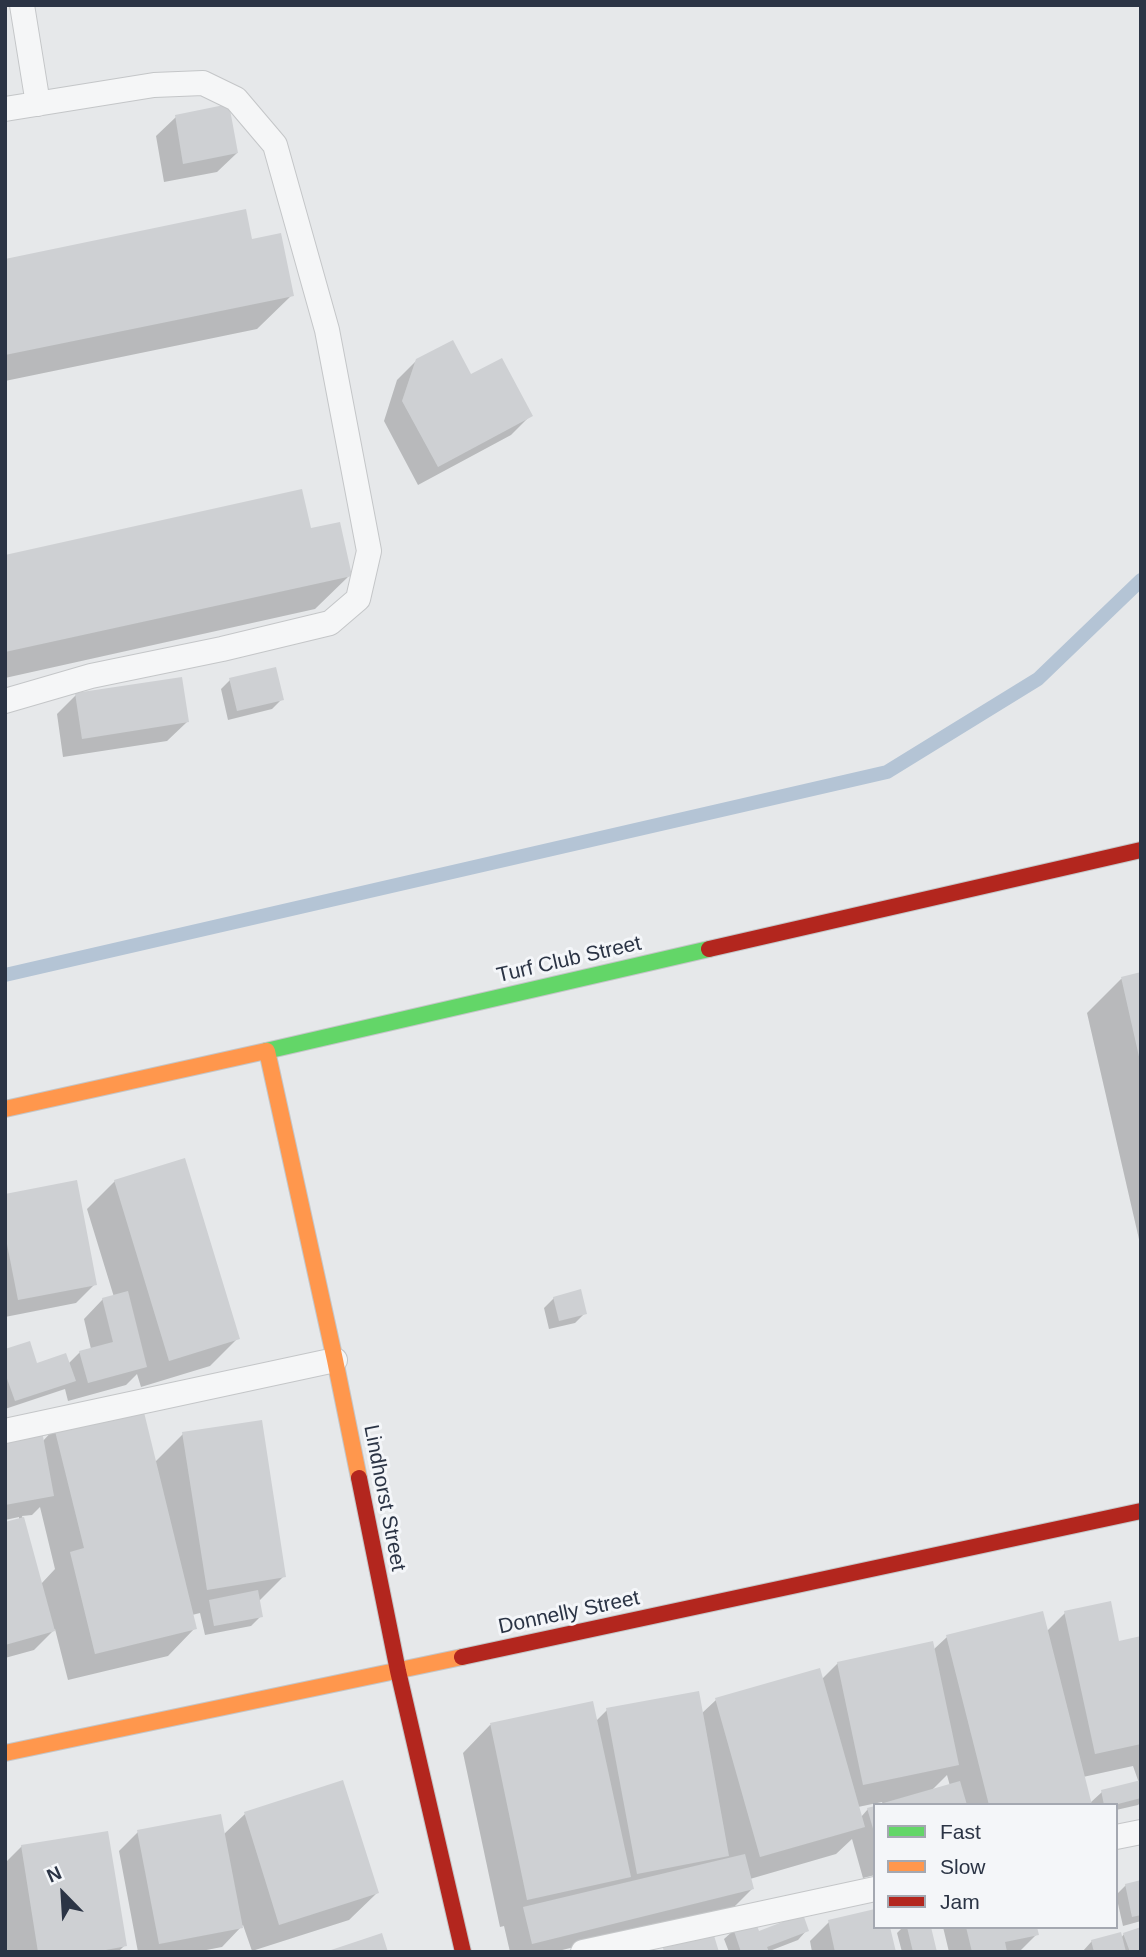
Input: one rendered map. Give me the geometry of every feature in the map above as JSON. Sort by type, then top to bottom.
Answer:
[{"type":"street","name":"Turf Club Street","points":[[5,1109],[1141,850]]},
{"type":"street","name":"Lindhorst Street","points":[[267,1051],[335,1360],[398,1671],[463,1952]]},
{"type":"street","name":"Donnelly Street","points":[[5,1754],[1141,1511]]},
{"type":"lane","points":[[22,5],[38,104]]},
{"type":"lane","points":[[5,109],[154,85],[203,83],[236,99],[275,145],[327,330],[369,551],[358,599],[330,623],[91,676],[5,702]]},
{"type":"lane","points":[[5,1430],[335,1360]]},
{"type":"lane","points":[[1118,1837],[1141,1832]]},
{"type":"lane","points":[[583,1952],[873,1889]]},
{"type":"building","points":[[229,104],[238,153],[183,164],[175,115]]},
{"type":"building","points":[[246,209],[252,239],[281,233],[294,296],[5,355],[5,259]]},
{"type":"building","points":[[453,340],[471,374],[502,358],[533,416],[438,467],[402,401],[416,359]]},
{"type":"building","points":[[302,489],[311,528],[340,522],[352,576],[5,652],[5,555]]},
{"type":"building","points":[[276,667],[284,700],[237,711],[229,678]]},
{"type":"building","points":[[182,677],[189,722],[82,739],[75,693]]},
{"type":"building","points":[[1141,972],[1141,1060],[1140,1061],[1121,977]]},
{"type":"building","points":[[185,1158],[240,1339],[169,1361],[114,1180]]},
{"type":"building","points":[[77,1180],[97,1285],[18,1300],[5,1234],[5,1194]]},
{"type":"building","points":[[581,1289],[587,1314],[559,1321],[553,1297]]},
{"type":"building","points":[[128,1291],[147,1367],[88,1383],[79,1351],[113,1342],[102,1298]]},
{"type":"building","points":[[30,1341],[37,1363],[66,1353],[76,1381],[15,1401],[5,1373],[5,1349]]},
{"type":"building","points":[[142,1404],[197,1629],[95,1654],[70,1552],[84,1548],[54,1427]]},
{"type":"building","points":[[262,1420],[286,1577],[207,1590],[182,1432]]},
{"type":"building","points":[[42,1431],[54,1496],[5,1505],[5,1438]]},
{"type":"building","points":[[24,1517],[55,1631],[5,1645],[5,1522]]},
{"type":"building","points":[[258,1590],[263,1617],[214,1626],[209,1600]]},
{"type":"building","points":[[1111,1601],[1119,1641],[1141,1636],[1141,1744],[1095,1754],[1064,1611]]},
{"type":"building","points":[[1043,1611],[1091,1803],[988,1803],[946,1635]]},
{"type":"building","points":[[933,1641],[959,1765],[863,1785],[837,1662]]},
{"type":"building","points":[[820,1668],[865,1827],[760,1857],[715,1698]]},
{"type":"building","points":[[699,1691],[729,1856],[637,1874],[606,1708]]},
{"type":"building","points":[[593,1701],[631,1877],[527,1900],[490,1723]]},
{"type":"building","points":[[343,1780],[379,1893],[279,1925],[244,1812]]},
{"type":"building","points":[[1141,1780],[1141,1798],[1118,1804],[1104,1803],[1101,1790]]},
{"type":"building","points":[[960,1781],[966,1803],[883,1803]]},
{"type":"building","points":[[873,1806],[873,1829],[867,1808]]},
{"type":"building","points":[[221,1814],[243,1928],[159,1944],[137,1830]]},
{"type":"building","points":[[108,1831],[127,1946],[95,1952],[38,1952],[21,1845]]},
{"type":"building","points":[[745,1854],[754,1889],[532,1944],[523,1907]]},
{"type":"building","points":[[1141,1880],[1141,1915],[1132,1917],[1125,1884]]},
{"type":"building","points":[[873,1909],[873,1929],[890,1929],[896,1952],[835,1952],[828,1920]]},
{"type":"building","points":[[803,1914],[809,1931],[767,1947],[769,1952],[741,1952],[733,1928],[755,1920],[759,1931]]},
{"type":"building","points":[[1141,1927],[1141,1952],[1130,1952],[1123,1933]]},
{"type":"building","points":[[712,1929],[719,1952],[664,1952],[662,1944]]},
{"type":"building","points":[[907,1929],[931,1929],[937,1952],[913,1952]]},
{"type":"building","points":[[966,1929],[1038,1929],[1039,1935],[1005,1942],[1007,1952],[972,1952]]},
{"type":"building","points":[[1121,1932],[1126,1952],[1094,1952],[1091,1940]]},
{"type":"building","points":[[382,1933],[388,1952],[328,1952],[328,1951]]},
{"type":"waterway","points":[[5,975],[887,772],[1038,679],[1141,580]]},
{"type":"traffic: fast","points":[[266,1051],[709,949]]},
{"type":"traffic: slow","points":[[5,1109],[266,1051]]},
{"type":"traffic: slow","points":[[267,1051],[359,1478]]},
{"type":"traffic: slow","points":[[5,1753],[462,1657]]},
{"type":"traffic: jam","points":[[709,949],[1141,850]]},
{"type":"traffic: jam","points":[[359,1478],[398,1671],[463,1952]]},
{"type":"traffic: jam","points":[[462,1657],[1141,1511]]}]
